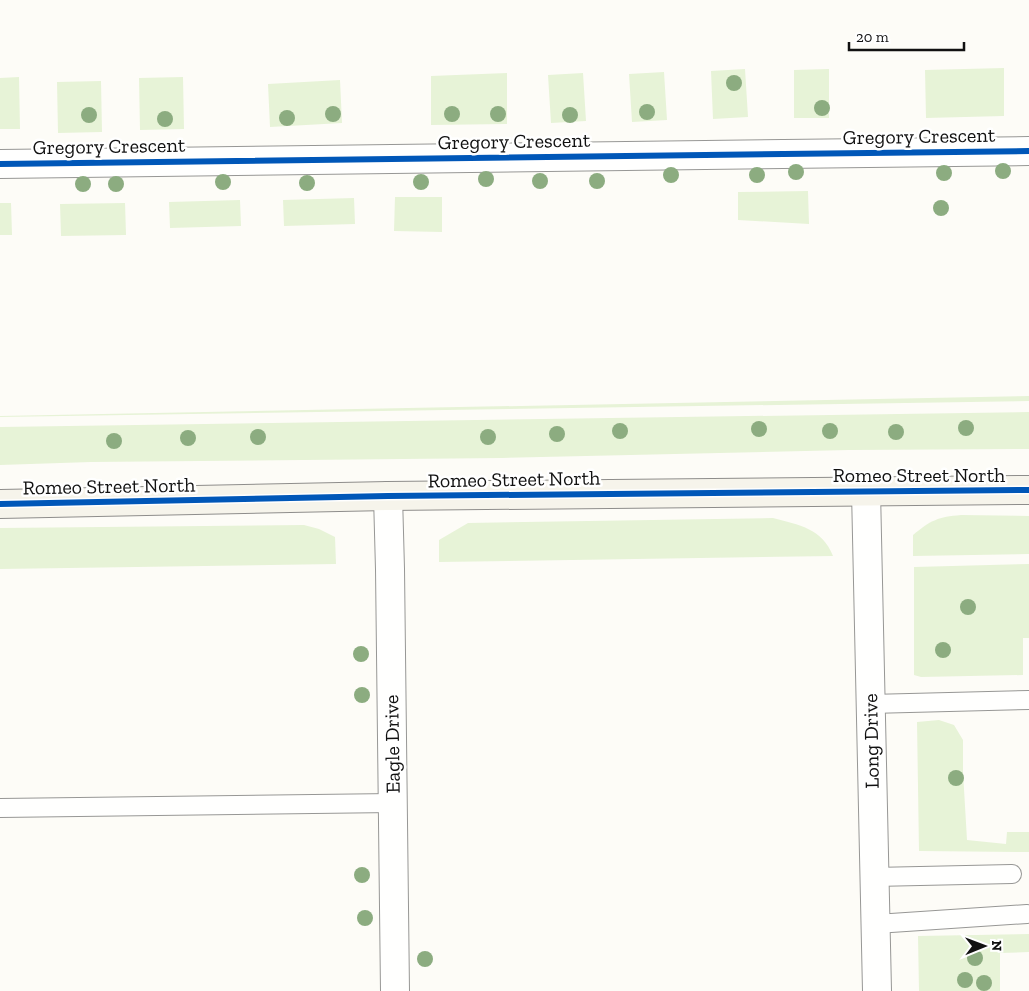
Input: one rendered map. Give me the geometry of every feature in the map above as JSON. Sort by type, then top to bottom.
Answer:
[{"type":"main road","name":"Romeo Street North","points":[[0,504],[388,496],[1029,490]]},
{"type":"street","name":"Gregory Crescent","points":[[0,164],[1029,151]]},
{"type":"street","name":"Long Drive","points":[[866,491],[877,991]]},
{"type":"street","name":"Eagle Drive","points":[[388,496],[395,991]]},
{"type":"lane","points":[[870,704],[1029,700]]},
{"type":"lane","points":[[0,808],[392,803]]},
{"type":"lane","points":[[874,877],[1012,874]]},
{"type":"lane","points":[[876,924],[1027,914]]},
{"type":"green space","points":[[1004,68],[1004,116],[926,118],[925,70]]},
{"type":"green space","points":[[745,69],[748,117],[713,119],[711,71]]},
{"type":"green space","points":[[829,69],[829,118],[794,118],[794,70]]},
{"type":"green space","points":[[664,72],[667,120],[632,122],[629,74]]},
{"type":"green space","points":[[507,73],[507,124],[431,125],[431,76]]},
{"type":"green space","points":[[583,73],[586,121],[551,123],[548,75]]},
{"type":"green space","points":[[19,77],[20,129],[0,129],[0,78]]},
{"type":"green space","points":[[183,77],[184,129],[140,130],[139,78]]},
{"type":"green space","points":[[340,80],[342,123],[270,127],[268,84]]},
{"type":"green space","points":[[101,81],[102,132],[58,133],[57,82]]},
{"type":"green space","points":[[808,191],[809,224],[738,220],[738,192]]},
{"type":"green space","points":[[395,197],[442,197],[442,232],[394,231]]},
{"type":"green space","points":[[354,198],[355,224],[284,226],[283,200]]},
{"type":"green space","points":[[240,200],[241,226],[170,228],[169,202]]},
{"type":"green space","points":[[0,203],[11,203],[12,235],[0,235]]},
{"type":"green space","points":[[125,203],[126,235],[61,236],[60,204]]},
{"type":"green space","points":[[1029,396],[1029,401],[0,417],[0,416]]},
{"type":"green space","points":[[1029,412],[1029,449],[849,450],[502,458],[91,462],[0,465],[0,427]]},
{"type":"green space","points":[[961,515],[1029,516],[1029,554],[913,556],[913,535],[935,520]]},
{"type":"green space","points":[[773,518],[809,529],[823,539],[833,556],[439,562],[439,540],[468,523]]},
{"type":"green space","points":[[304,525],[319,529],[335,537],[336,564],[0,569],[0,528]]},
{"type":"green space","points":[[1029,564],[1029,638],[1023,638],[1023,675],[921,677],[914,675],[914,567]]},
{"type":"green space","points":[[939,720],[954,725],[963,740],[967,840],[1006,844],[1007,832],[1029,832],[1029,852],[919,851],[917,722]]},
{"type":"green space","points":[[1029,934],[1029,952],[1000,953],[1000,991],[919,991],[918,936]]},
{"type":"cycle path","points":[[0,164],[1029,151]]},
{"type":"cycle path","points":[[0,504],[388,496],[1029,490]]}]
